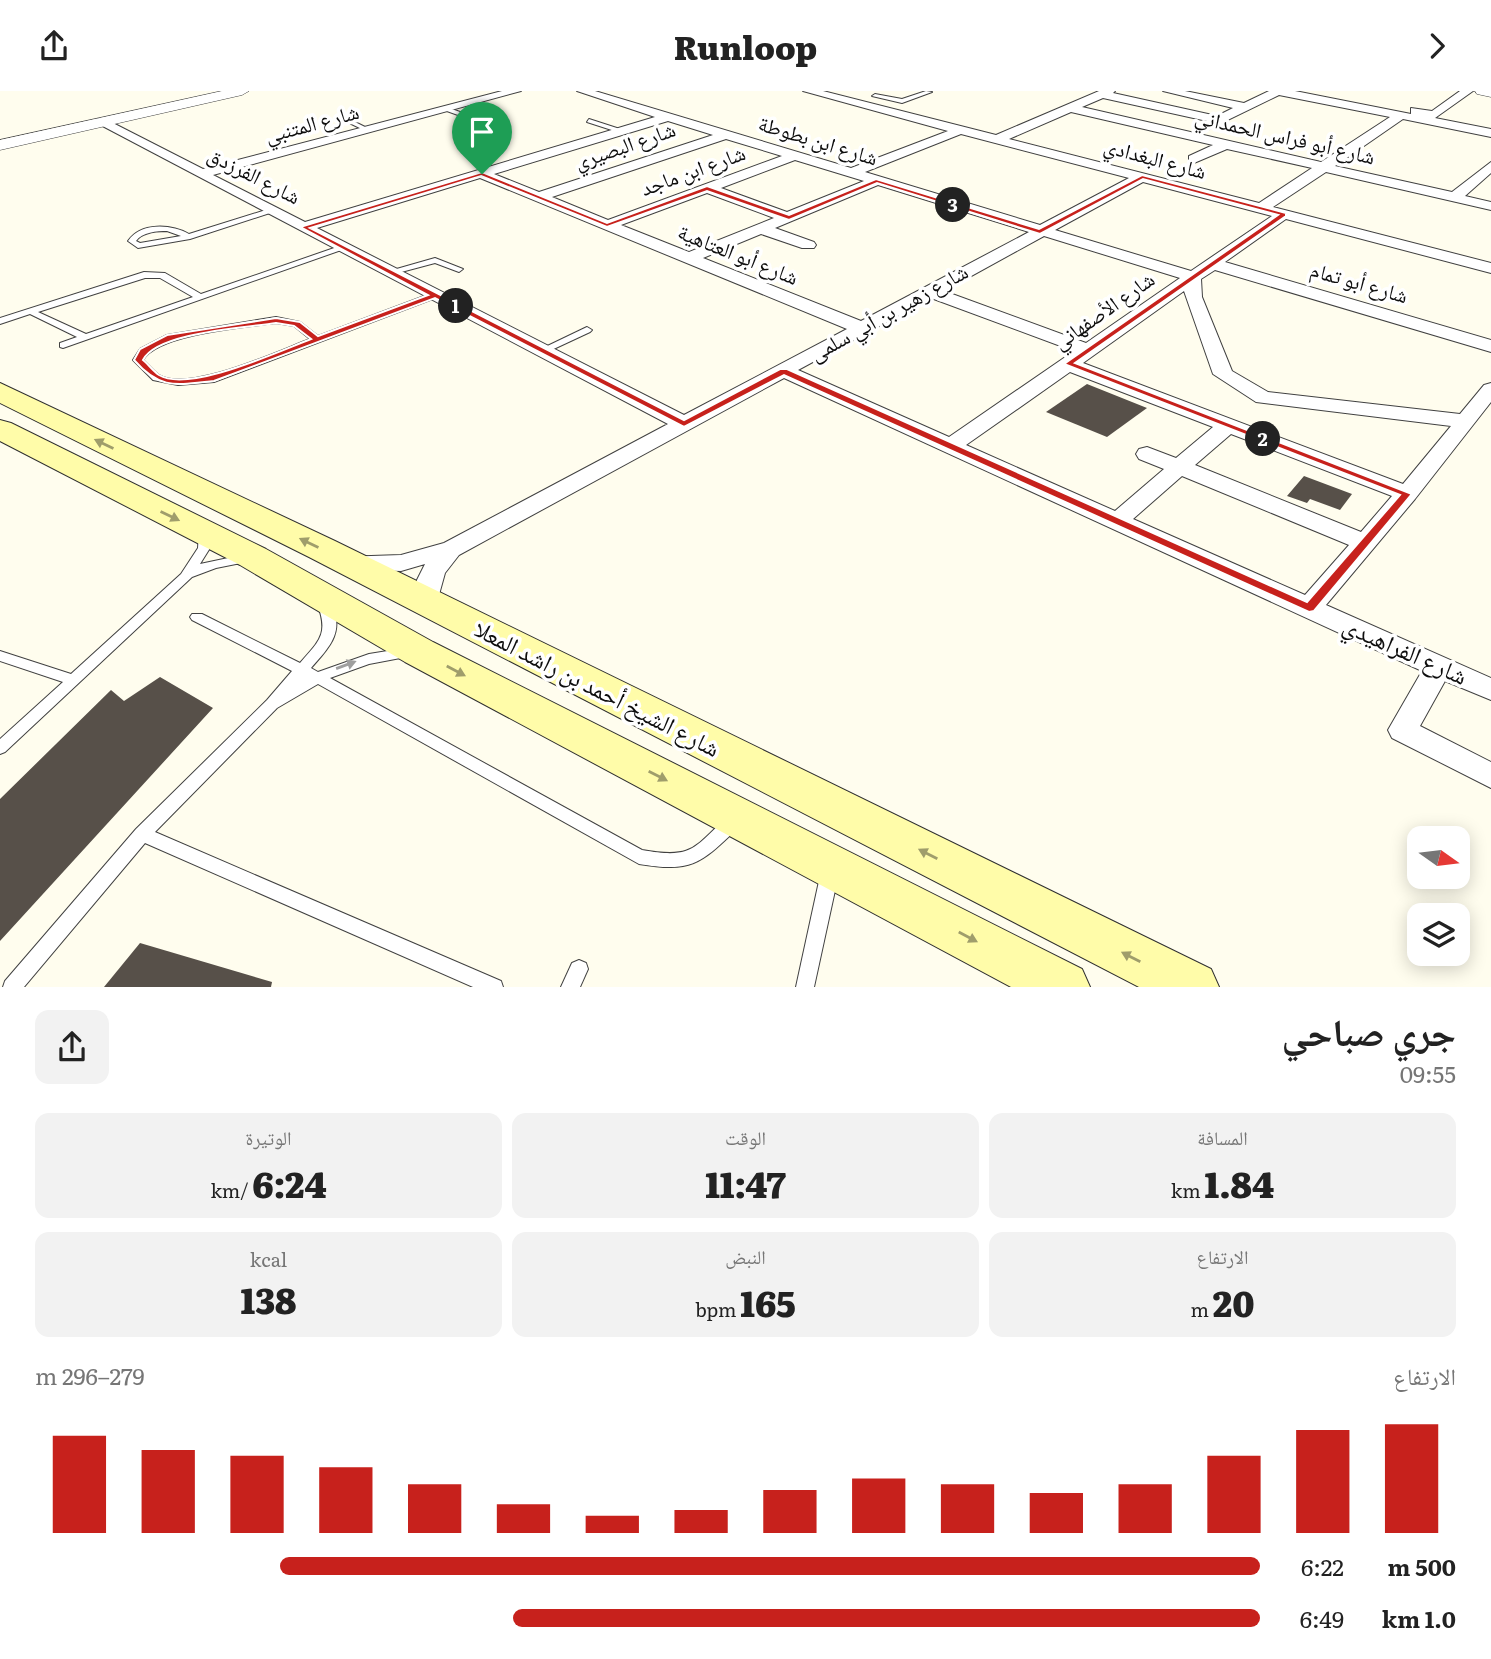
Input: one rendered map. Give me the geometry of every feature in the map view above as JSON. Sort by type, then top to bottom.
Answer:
[{"type":"main road","name":"شارع الشيخ أحمد بن راشد المعلا","points":[[0,392],[349,563],[1192,987]]},
{"type":"main road","name":"شارع الشيخ أحمد بن راشد المعلا","points":[[0,429],[253,557],[419,652],[1063,987]]},
{"type":"street","points":[[0,145],[242,91]]},
{"type":"street","points":[[483,91],[497,96]]},
{"type":"street","name":"شارع المتنبي","points":[[200,174],[515,91]]},
{"type":"street","name":"شارع ابن بطوطة","points":[[583,91],[1193,277]]},
{"type":"street","name":"شارع البغدادي","points":[[809,91],[1491,268]]},
{"type":"street","points":[[855,103],[889,91]]},
{"type":"street","points":[[1169,91],[1244,107]]},
{"type":"street","points":[[1189,136],[1278,91],[1434,115],[1467,91]]},
{"type":"street","points":[[1324,100],[1352,93],[1343,91]]},
{"type":"street","points":[[1482,91],[1491,93]]},
{"type":"street","points":[[996,140],[1105,92],[1218,120]]},
{"type":"street","name":"شارع أبو فراس الحمداني","points":[[1069,108],[1491,206]]},
{"type":"street","points":[[1262,208],[1401,112],[1491,133]]},
{"type":"street","points":[[304,227],[668,117]]},
{"type":"street","name":"شارع الفرزدق","points":[[101,122],[684,424]]},
{"type":"street","points":[[851,173],[961,130]]},
{"type":"street","name":"شارع البصيري","points":[[539,197],[725,135]]},
{"type":"street","points":[[1194,159],[1226,144]]},
{"type":"street","name":"شارع ابن ماجد","points":[[607,225],[794,156]]},
{"type":"street","points":[[1455,198],[1491,166]]},
{"type":"street","name":"شارع أبو العتاهية","points":[[482,174],[861,328]]},
{"type":"street","name":"شارع زهير بن أبي سلمى","points":[[349,563],[401,563],[452,549],[1142,177]]},
{"type":"street","points":[[689,258],[876,181]]},
{"type":"street","points":[[707,188],[789,218]]},
{"type":"street","name":"شارع الأصفهاني","points":[[950,446],[1284,214]]},
{"type":"street","points":[[762,229],[808,246]]},
{"type":"street","name":"شارع أبو تمام","points":[[1213,264],[1491,346]]},
{"type":"street","points":[[1193,277],[1193,297],[1223,374],[1263,398],[1465,421]]},
{"type":"street","points":[[928,291],[1089,350]]},
{"type":"street","points":[[1068,364],[1407,494]]},
{"type":"street","name":"شارع الفراهيدي","points":[[784,371],[1491,690]]},
{"type":"street","points":[[1309,608],[1407,494],[1491,389]]},
{"type":"street","points":[[1117,521],[1228,425]]},
{"type":"street","points":[[1147,454],[1366,543]]},
{"type":"street","name":"شارع زهير بن أبي سلمى","points":[[426,603],[429,580],[434,569],[452,549]]},
{"type":"street","points":[[1439,666],[1403,730],[1491,775]]},
{"type":"lane","points":[[875,96],[902,101],[929,92]]},
{"type":"lane","points":[[446,109],[472,118]]},
{"type":"lane","points":[[341,117],[368,130]]},
{"type":"lane","points":[[589,121],[621,131]]},
{"type":"lane","points":[[186,236],[173,227],[164,227],[136,235],[132,241],[138,246],[148,246],[186,236],[272,211]]},
{"type":"lane","points":[[63,345],[343,248]]},
{"type":"lane","points":[[390,272],[435,260],[458,269]]},
{"type":"lane","points":[[0,321],[144,275],[162,275],[200,297]]},
{"type":"lane","points":[[317,339],[297,324],[276,320],[170,337],[143,351],[138,360],[157,378],[198,381],[214,379],[435,295]]},
{"type":"lane","points":[[30,311],[85,337]]},
{"type":"lane","points":[[542,351],[587,330]]},
{"type":"lane","points":[[0,748],[187,575],[204,548],[205,533]]},
{"type":"lane","points":[[187,575],[213,564],[253,557]]},
{"type":"lane","points":[[310,674],[325,643],[331,622],[321,596]]},
{"type":"lane","points":[[197,617],[310,674],[639,857],[667,863],[692,860],[738,817]]},
{"type":"lane","points":[[12,987],[142,834],[272,704],[310,674],[357,661],[419,652]]},
{"type":"lane","points":[[0,656],[75,680]]},
{"type":"lane","points":[[142,834],[494,987]]},
{"type":"lane","points":[[805,987],[832,865]]},
{"type":"lane","points":[[570,987],[579,969]]},
{"type":"building","points":[[1087,384],[1147,408],[1107,437],[1046,412]]},
{"type":"building","points":[[1304,476],[1352,494],[1340,510],[1310,499],[1307,503],[1287,496]]},
{"type":"building","points":[[160,677],[213,708],[0,941],[0,799],[111,690],[124,701]]},
{"type":"building","points":[[140,943],[272,982],[271,987],[104,987]]},
{"type":"route","points":[[482,174],[304,227],[435,295],[317,339],[297,324],[276,320],[170,337],[143,351],[138,360],[157,378],[178,382],[214,379],[435,295],[684,424],[784,371],[1309,608],[1407,494],[1068,364],[1284,214],[1142,177],[1040,231],[876,181],[789,218],[707,188],[607,225],[482,174]]}]
